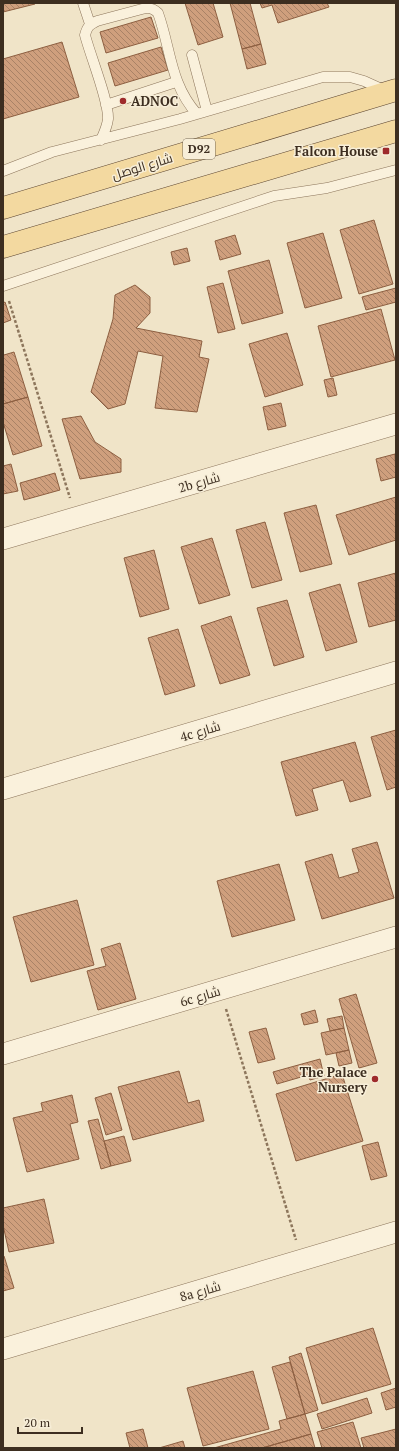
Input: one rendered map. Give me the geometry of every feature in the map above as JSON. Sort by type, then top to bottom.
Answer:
[{"type":"main road","name":"شارع الوصل","points":[[3,208],[392,91]]},
{"type":"main road","points":[[3,247],[396,131]]},
{"type":"street","name":"2b شارع","points":[[3,539],[396,424]]},
{"type":"street","name":"4c شارع","points":[[3,789],[396,672]]},
{"type":"street","name":"6c شارع","points":[[3,1054],[396,937]]},
{"type":"street","name":"8a شارع","points":[[3,1349],[396,1232]]},
{"type":"lane","points":[[83,3],[90,24]]},
{"type":"lane","points":[[101,140],[106,129],[108,118],[106,105],[85,35],[86,29],[90,24],[148,7],[154,9],[160,19],[176,82],[185,99],[197,114]]},
{"type":"lane","points":[[192,54],[207,111]]},
{"type":"lane","points":[[3,171],[52,152],[197,114],[323,77],[350,77],[392,91]]},
{"type":"lane","points":[[106,105],[176,82]]},
{"type":"lane","points":[[4,286],[274,196],[327,188],[396,170]]},
{"type":"path","points":[[4,286],[76,518]]},
{"type":"path","points":[[220,990],[297,1245],[304,1260]]},
{"type":"building","points":[[3,3],[35,3],[35,4],[3,12]]},
{"type":"building","points":[[185,3],[213,3],[223,37],[198,45]]},
{"type":"building","points":[[230,3],[250,3],[261,44],[242,49]]},
{"type":"building","points":[[260,3],[327,3],[329,7],[278,23],[272,5],[262,8]]},
{"type":"building","points":[[151,17],[158,38],[106,53],[100,32]]},
{"type":"building","points":[[62,42],[79,97],[3,119],[3,59]]},
{"type":"building","points":[[261,44],[266,64],[247,69],[242,49]]},
{"type":"building","points":[[161,47],[168,70],[115,86],[108,63]]},
{"type":"building","points":[[374,220],[393,284],[359,294],[340,230]]},
{"type":"building","points":[[323,233],[342,298],[305,308],[287,243]]},
{"type":"building","points":[[235,235],[241,254],[220,260],[215,241]]},
{"type":"building","points":[[187,248],[190,261],[174,265],[171,252]]},
{"type":"building","points":[[269,260],[283,313],[242,324],[228,271]]},
{"type":"building","points":[[223,283],[235,329],[218,333],[207,287]]},
{"type":"building","points":[[135,285],[150,297],[150,313],[136,328],[202,341],[199,357],[209,359],[197,412],[155,408],[163,356],[138,351],[125,404],[108,409],[91,392],[113,319],[115,295]]},
{"type":"building","points":[[396,288],[396,302],[366,310],[362,297]]},
{"type":"building","points":[[5,302],[11,320],[3,323],[3,303]]},
{"type":"building","points":[[381,309],[395,360],[331,377],[318,326]]},
{"type":"building","points":[[287,333],[303,385],[265,397],[249,344]]},
{"type":"building","points":[[14,352],[28,397],[3,404],[3,353],[4,355]]},
{"type":"building","points":[[333,378],[337,395],[328,397],[324,380]]},
{"type":"building","points":[[28,397],[42,446],[13,455],[3,422],[3,404]]},
{"type":"building","points":[[281,403],[286,426],[268,430],[263,407]]},
{"type":"building","points":[[81,416],[95,442],[121,459],[121,472],[80,479],[62,419]]},
{"type":"building","points":[[395,454],[396,477],[381,481],[376,459]]},
{"type":"building","points":[[11,464],[18,491],[3,494],[3,466]]},
{"type":"building","points":[[55,473],[60,490],[24,500],[20,483]]},
{"type":"building","points":[[396,497],[396,540],[349,555],[336,515]]},
{"type":"building","points":[[316,505],[332,564],[300,572],[284,513]]},
{"type":"building","points":[[265,522],[282,580],[252,588],[236,530]]},
{"type":"building","points":[[212,538],[230,595],[199,604],[181,547]]},
{"type":"building","points":[[154,550],[169,609],[140,617],[124,558]]},
{"type":"building","points":[[396,573],[396,620],[369,627],[358,583]]},
{"type":"building","points":[[340,584],[357,642],[326,651],[309,593]]},
{"type":"building","points":[[287,600],[304,657],[274,666],[257,608]]},
{"type":"building","points":[[231,616],[250,675],[220,684],[201,626]]},
{"type":"building","points":[[178,629],[195,686],[165,695],[148,638]]},
{"type":"building","points":[[396,730],[396,787],[387,790],[371,737]]},
{"type":"building","points":[[355,742],[371,796],[350,802],[343,780],[312,789],[318,810],[296,816],[281,762]]},
{"type":"building","points":[[377,842],[394,898],[322,919],[305,862],[332,854],[339,878],[359,872],[352,849]]},
{"type":"building","points":[[279,864],[295,920],[232,937],[217,881]]},
{"type":"building","points":[[77,900],[94,965],[31,982],[13,917]]},
{"type":"building","points":[[120,943],[136,999],[98,1010],[87,971],[106,966],[101,949]]},
{"type":"building","points":[[356,994],[377,1063],[359,1068],[339,999]]},
{"type":"building","points":[[315,1010],[318,1022],[304,1025],[301,1014]]},
{"type":"building","points":[[342,1016],[344,1028],[330,1031],[327,1019]]},
{"type":"building","points":[[266,1028],[275,1059],[258,1063],[249,1032]]},
{"type":"building","points":[[344,1028],[349,1050],[326,1055],[321,1033]]},
{"type":"building","points":[[349,1050],[352,1063],[339,1066],[336,1053]]},
{"type":"building","points":[[320,1059],[324,1076],[310,1080],[308,1075],[277,1084],[273,1072]]},
{"type":"building","points":[[179,1071],[188,1103],[199,1100],[204,1121],[133,1140],[118,1087]]},
{"type":"building","points":[[342,1074],[363,1141],[296,1161],[276,1094]]},
{"type":"building","points":[[111,1093],[122,1130],[106,1135],[95,1098]]},
{"type":"building","points":[[72,1095],[78,1122],[70,1124],[79,1159],[27,1172],[13,1118],[43,1111],[41,1103]]},
{"type":"building","points":[[98,1119],[111,1166],[101,1169],[88,1121]]},
{"type":"building","points":[[124,1136],[131,1161],[111,1166],[104,1141]]},
{"type":"building","points":[[378,1142],[387,1176],[371,1180],[362,1146]]},
{"type":"building","points":[[44,1199],[54,1243],[9,1252],[3,1225],[3,1208]]},
{"type":"building","points":[[4,1256],[14,1288],[3,1291],[3,1257]]},
{"type":"building","points":[[373,1328],[391,1384],[322,1404],[306,1348]]},
{"type":"building","points":[[301,1353],[318,1410],[305,1414],[289,1357]]},
{"type":"building","points":[[290,1362],[305,1414],[287,1419],[272,1367]]},
{"type":"building","points":[[253,1371],[269,1429],[203,1446],[187,1388]]},
{"type":"building","points":[[396,1388],[396,1407],[386,1410],[381,1393]]},
{"type":"building","points":[[367,1398],[372,1413],[322,1429],[317,1414]]},
{"type":"building","points":[[305,1414],[311,1434],[262,1448],[214,1448],[281,1429],[279,1421]]},
{"type":"building","points":[[353,1422],[361,1448],[322,1448],[317,1432]]},
{"type":"building","points":[[143,1429],[148,1448],[130,1448],[126,1433]]},
{"type":"building","points":[[396,1429],[396,1448],[364,1448],[361,1438]]},
{"type":"building","points":[[311,1434],[315,1448],[262,1448]]},
{"type":"building","points":[[183,1441],[185,1448],[159,1448]]},
{"type":"place","name":"ADNOC","points":[[123,101]]},
{"type":"place","name":"Falcon House","points":[[386,151]]},
{"type":"place","name":"The Palace Nursery","points":[[375,1079]]}]
